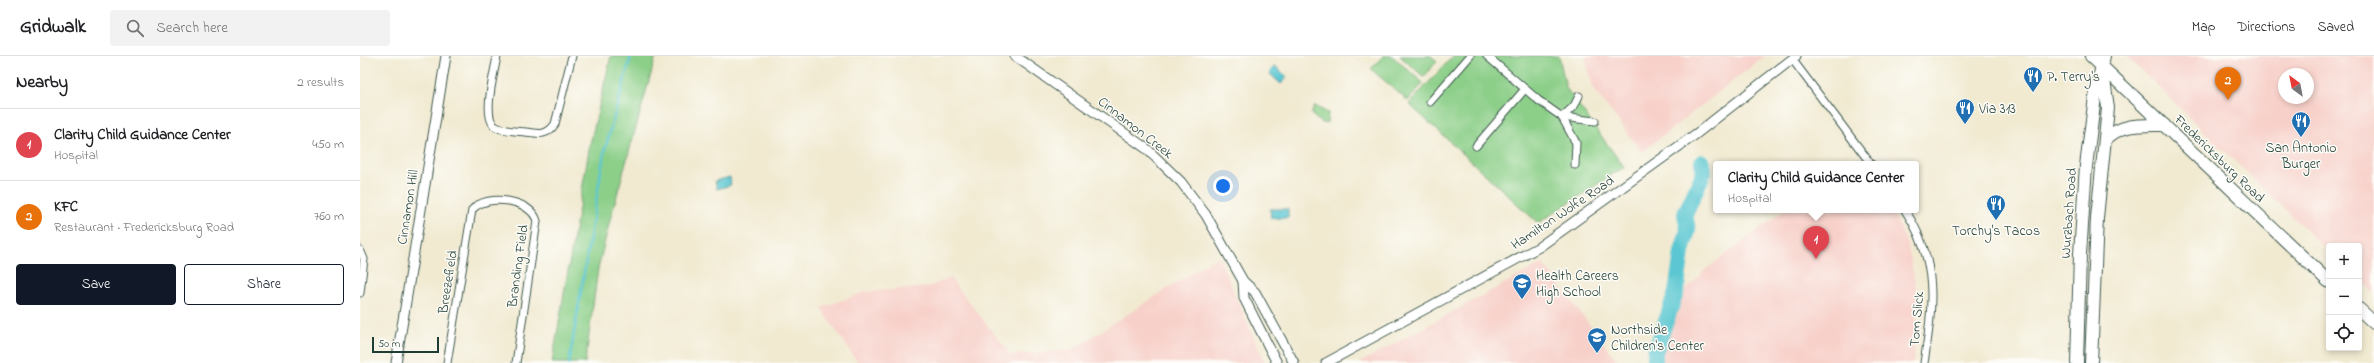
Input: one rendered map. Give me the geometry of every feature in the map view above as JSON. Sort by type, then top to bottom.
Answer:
[{"type":"main road","name":"Fredericksburg Road","points":[[2091,56],[2103,61],[2164,124],[2326,279]]},
{"type":"main road","name":"Wurzbach Road","points":[[2091,363],[2096,218],[2108,107],[2103,61]]},
{"type":"main road","name":"Wurzbach Road","points":[[2078,363],[2080,254],[2086,166],[2095,97],[2103,61]]},
{"type":"main road","points":[[2105,140],[2121,128],[2164,124]]},
{"type":"main road","points":[[2362,312],[2374,323]]},
{"type":"street","name":"Cinnamon Hill","points":[[398,363],[446,56]]},
{"type":"street","points":[[497,56],[488,109],[492,123],[503,129],[542,134],[550,131],[555,124],[572,56]]},
{"type":"street","name":"Cinnamon Creek","points":[[1015,56],[1142,145],[1165,165],[1193,196],[1206,215],[1243,281],[1256,292],[1294,363]]},
{"type":"street","points":[[1430,102],[1470,56]]},
{"type":"street","points":[[1487,56],[1525,89],[1562,118],[1576,143],[1575,165]]},
{"type":"street","points":[[1794,58],[1869,161]]},
{"type":"street","name":"Hamilton Wolfe Road","points":[[1326,363],[1539,247],[1637,177],[1794,58]]},
{"type":"street","points":[[1476,146],[1525,89]]},
{"type":"street","points":[[1562,118],[1574,106],[1579,96]]},
{"type":"street","points":[[1562,118],[1595,120]]},
{"type":"street","name":"Branding Field","points":[[475,206],[478,203],[490,200],[524,205],[531,209],[537,221],[516,363]]},
{"type":"street","name":"Breezefield","points":[[447,363],[472,210],[475,206]]},
{"type":"street","name":"Tom Slick","points":[[1906,213],[1924,248],[1932,287],[1924,363]]},
{"type":"street","points":[[360,250],[364,259],[360,293]]},
{"type":"street","name":"Cinnamon Creek","points":[[1243,281],[1244,298],[1277,363]]},
{"type":"shaded area","points":[[1585,56],[1765,56],[1642,152],[1593,88]]},
{"type":"shaded area","points":[[2126,56],[2374,56],[2374,292],[2362,282],[2362,243],[2326,243],[2326,249]]},
{"type":"shaded area","points":[[1781,213],[1891,213],[1897,221],[1908,247],[1918,297],[1913,363],[1661,363],[1660,355],[1685,291],[1705,270]]},
{"type":"shaded area","points":[[1218,256],[1265,363],[858,363],[821,308],[865,292],[928,287],[950,278],[1011,355],[1072,350]]},
{"type":"shaded area","name":"Health Careers High School","points":[[1542,263],[1619,363],[1359,363]]},
{"type":"green space","points":[[611,56],[656,56],[611,216],[598,269],[585,363],[552,363],[590,144]]},
{"type":"green space","points":[[1383,56],[1392,56],[1423,83],[1408,101],[1371,69]]},
{"type":"green space","points":[[1400,56],[1431,56],[1437,61],[1424,77]]},
{"type":"green space","points":[[1453,56],[1559,56],[1566,88],[1624,167],[1538,223],[1409,104]]},
{"type":"green space","points":[[1315,106],[1328,113],[1327,123],[1321,123],[1311,114]]},
{"type":"water","points":[[1275,66],[1287,77],[1281,84],[1269,73]]},
{"type":"water","points":[[730,177],[731,185],[717,189],[715,181]]},
{"type":"water","points":[[1270,209],[1288,209],[1288,218],[1271,218]]},
{"type":"waterway","points":[[569,363],[604,153],[631,56]]},
{"type":"waterway","points":[[1655,363],[1655,352],[1676,293],[1682,252],[1688,230],[1685,214],[1704,172],[1702,162]]},
{"type":"place","name":"P. Terry's","points":[[2033,93]]},
{"type":"place","name":"KFC","points":[[2228,100]]},
{"type":"place","name":"Via 313","points":[[1965,125]]},
{"type":"place","name":"San Antonio Burger","points":[[2301,138]]},
{"type":"place","name":"Torchy’s Tacos","points":[[1996,221]]},
{"type":"place","name":"Clarity Child Guidance Center","points":[[1816,259]]},
{"type":"place","name":"Health Careers High School","points":[[1522,300]]},
{"type":"place","name":"Northside Children's Center","points":[[1597,354]]}]
